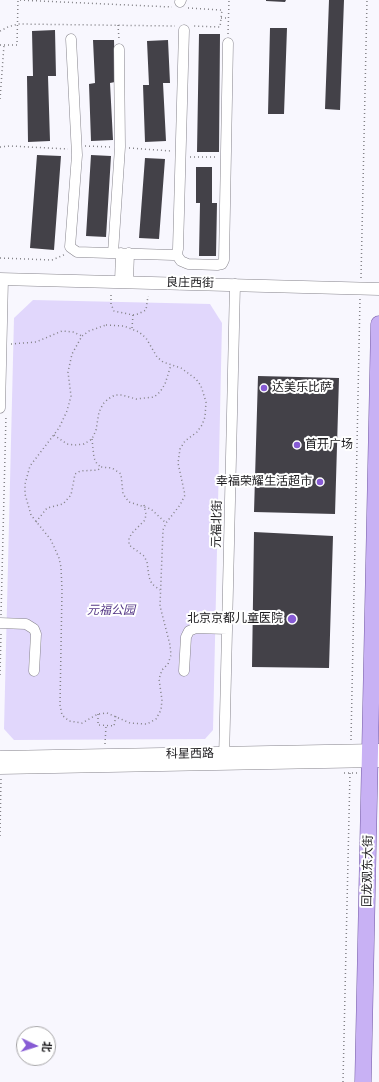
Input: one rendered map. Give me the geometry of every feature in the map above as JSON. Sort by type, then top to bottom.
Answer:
[{"type":"main road","name":"回龙观东大街","points":[[363,1082],[374,756],[379,324]]},
{"type":"street","points":[[176,254],[178,249],[184,27]]},
{"type":"street","points":[[71,38],[77,155],[70,243],[73,251],[176,254]]},
{"type":"street","points":[[176,254],[181,261],[188,264],[217,265],[222,264],[224,260],[228,43]]},
{"type":"street","points":[[119,49],[121,253],[124,282]]},
{"type":"street","points":[[2,279],[3,409]]},
{"type":"street","name":"良庄西街","points":[[2,279],[379,288]]},
{"type":"street","name":"元福北街","points":[[224,759],[235,284]]},
{"type":"street","points":[[1,623],[26,624],[34,629],[36,634],[34,671]]},
{"type":"street","points":[[184,671],[186,637],[189,631],[196,628],[227,629]]},
{"type":"street","name":"科星西路","points":[[0,765],[374,756]]},
{"type":"path","points":[[0,31],[8,26],[18,24],[220,27],[221,9],[180,4],[108,4],[18,0],[18,24],[17,45],[0,45]]},
{"type":"path","points":[[228,43],[229,0]]},
{"type":"path","points":[[361,266],[367,0]]},
{"type":"path","points":[[221,18],[229,18]]},
{"type":"path","points":[[118,25],[119,49]]},
{"type":"path","points":[[0,99],[4,46]]},
{"type":"path","points":[[0,258],[54,259],[73,251]]},
{"type":"path","points":[[112,295],[111,304],[114,311],[133,315],[146,310],[148,296]]},
{"type":"path","points":[[351,718],[360,314]]},
{"type":"path","points":[[132,328],[133,315]]},
{"type":"path","points":[[106,324],[132,328],[146,338],[157,357],[163,362],[188,372],[198,382],[206,402],[206,410],[202,425],[197,432],[185,441],[180,449],[178,463],[184,494],[180,505],[166,523],[162,538],[160,590],[161,612],[169,640],[171,654],[168,664],[162,670],[159,679],[162,700],[161,710],[156,719],[147,724],[130,723],[116,716],[104,713],[98,714],[86,722],[76,723],[66,720],[61,712],[61,567],[55,548],[36,522],[27,505],[25,484],[30,466],[54,435],[64,419],[69,404],[71,389],[69,363],[76,344],[82,336],[89,331],[106,324]]},
{"type":"path","points":[[11,344],[36,342],[62,330],[73,332],[82,336]]},
{"type":"path","points":[[166,523],[157,513],[144,505],[129,502],[125,499],[122,488],[122,480],[117,470],[101,467],[97,464],[94,458],[92,439],[103,404],[108,399],[115,395],[122,395],[136,399],[154,397],[160,392],[165,384],[171,365]]},
{"type":"path","points":[[0,675],[3,409]]},
{"type":"path","points":[[54,435],[67,444],[75,445],[84,444],[92,439]]},
{"type":"path","points":[[36,522],[47,508],[63,504],[71,495],[75,474],[80,471],[98,470],[101,467]]},
{"type":"path","points":[[144,505],[146,514],[145,520],[129,538],[129,545],[144,556],[147,562],[149,577],[152,584],[160,590]]},
{"type":"path","points":[[98,714],[97,724],[106,726],[115,725],[116,716]]},
{"type":"path","points":[[105,744],[106,726]]},
{"type":"path","points":[[0,765],[0,836]]},
{"type":"path","points":[[343,1082],[350,791]]},
{"type":"green space","name":"元福公园","points":[[33,300],[210,304],[222,323],[213,730],[205,739],[14,740],[4,729],[14,318]]},
{"type":"building","points":[[266,0],[286,0],[285,2]]},
{"type":"building","points":[[329,0],[344,0],[340,110],[325,109]]},
{"type":"building","points":[[270,28],[287,28],[284,114],[268,114]]},
{"type":"building","points":[[55,30],[56,76],[48,76],[50,141],[28,142],[27,76],[33,76],[32,31]]},
{"type":"building","points":[[199,34],[220,34],[219,152],[197,152]]},
{"type":"building","points":[[93,40],[114,40],[115,82],[110,83],[113,140],[91,141],[89,84],[95,83]]},
{"type":"building","points":[[168,40],[170,83],[163,83],[166,141],[145,142],[143,85],[149,85],[147,41]]},
{"type":"building","points":[[37,155],[61,156],[54,250],[30,248]]},
{"type":"building","points":[[91,155],[111,156],[106,237],[86,236]]},
{"type":"building","points":[[145,158],[165,159],[159,239],[139,238]]},
{"type":"building","points":[[196,167],[212,167],[212,203],[217,203],[216,256],[199,256],[200,203],[196,203]]},
{"type":"building","name":"首开广场","points":[[258,376],[339,378],[335,514],[254,512]]},
{"type":"building","points":[[254,532],[333,536],[329,668],[252,667]]},
{"type":"place","name":"达美乐比萨","points":[[264,388]]},
{"type":"place","name":"首开广场","points":[[297,445]]},
{"type":"place","name":"幸福荣耀生活超市","points":[[320,482]]},
{"type":"place","name":"北京京都儿童医院","points":[[292,619]]}]
